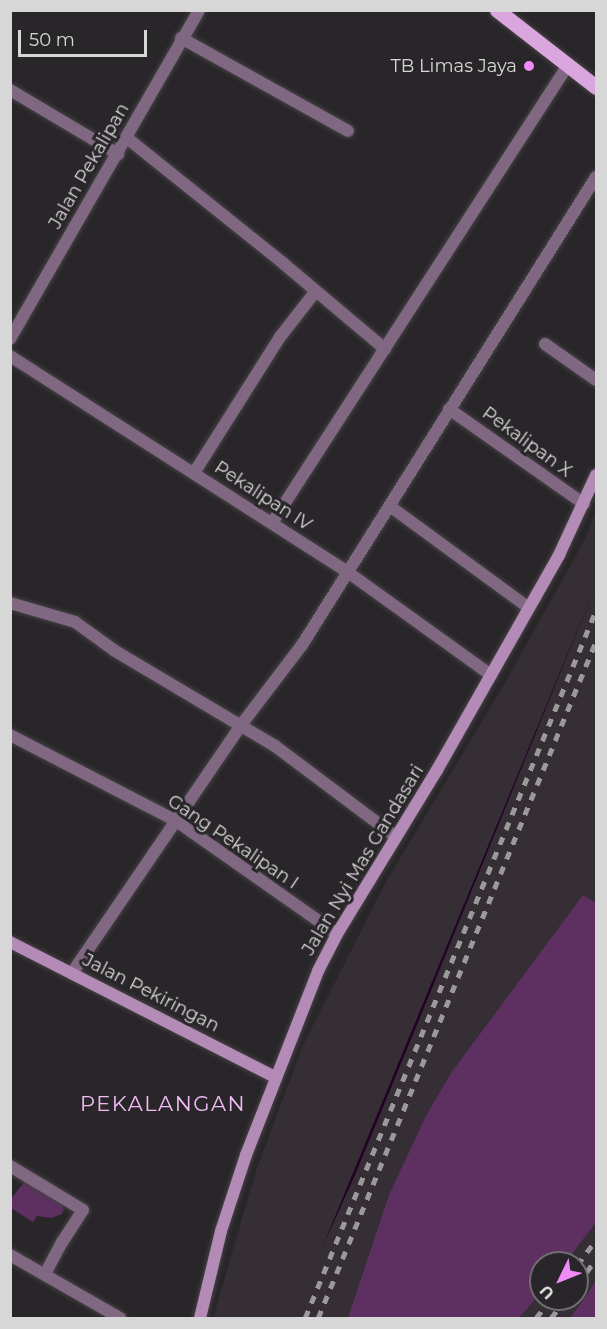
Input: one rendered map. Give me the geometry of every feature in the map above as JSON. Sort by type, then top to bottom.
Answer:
[{"type":"main road","points":[[497,10],[568,65],[594,80]]},
{"type":"main road","name":"Jalan Nyi Mas Gandasari","points":[[200,1318],[221,1231],[275,1077],[305,1000],[337,934],[437,770],[529,608],[597,475]]},
{"type":"main road","name":"Jalan Pekiringan","points":[[10,942],[275,1077]]},
{"type":"street","name":"Jalan Pekalipan","points":[[10,339],[118,154],[196,11]]},
{"type":"street","points":[[181,38],[348,130]]},
{"type":"street","points":[[272,523],[568,65]]},
{"type":"street","points":[[10,90],[118,154]]},
{"type":"street","points":[[127,138],[385,349]]},
{"type":"street","points":[[72,973],[241,725],[302,645],[350,573],[449,409],[597,177]]},
{"type":"street","points":[[194,473],[280,337],[316,291]]},
{"type":"street","points":[[545,344],[597,380]]},
{"type":"street","name":"Pekalipan IV","points":[[10,356],[350,573],[491,675]]},
{"type":"street","name":"Pekalipan X","points":[[449,409],[584,504]]},
{"type":"street","points":[[391,507],[529,608]]},
{"type":"street","points":[[10,603],[75,622],[114,651],[241,725],[290,757],[396,837]]},
{"type":"street","name":"Gang Pekalipan I","points":[[10,735],[175,820],[337,934]]},
{"type":"street","points":[[10,1166],[83,1210],[45,1274]]},
{"type":"street","points":[[12,1259],[45,1274],[120,1318]]},
{"type":"shaded area","points":[[596,512],[596,1318],[213,1318],[256,1171],[303,1045],[386,882],[502,688],[583,543]]},
{"type":"shaded area","points":[[596,585],[355,1175],[322,1248]]},
{"type":"shaded area","points":[[583,895],[596,903],[596,1222],[574,1251],[529,1251],[529,1306],[519,1318],[348,1318],[389,1195],[426,1116],[451,1073]]},
{"type":"shaded area","points":[[25,1181],[32,1186],[35,1183],[60,1203],[64,1209],[62,1214],[51,1218],[37,1216],[33,1222],[11,1208],[10,1200]]},
{"type":"shaded area","points":[[596,1280],[596,1318],[570,1318],[575,1311],[589,1311],[589,1291]]},
{"type":"railway","points":[[305,1318],[596,610]]},
{"type":"railway","points":[[318,1318],[596,641]]},
{"type":"railway","points":[[588,1251],[596,1240]]},
{"type":"railway","points":[[589,1269],[596,1259]]},
{"type":"railway","points":[[536,1318],[542,1311]]},
{"type":"railway","points":[[551,1318],[557,1311]]},
{"type":"place","name":"TB Limas Jaya","points":[[529,66]]},
{"type":"district","name":"PEKALANGAN","points":[[163,1104]]}]
